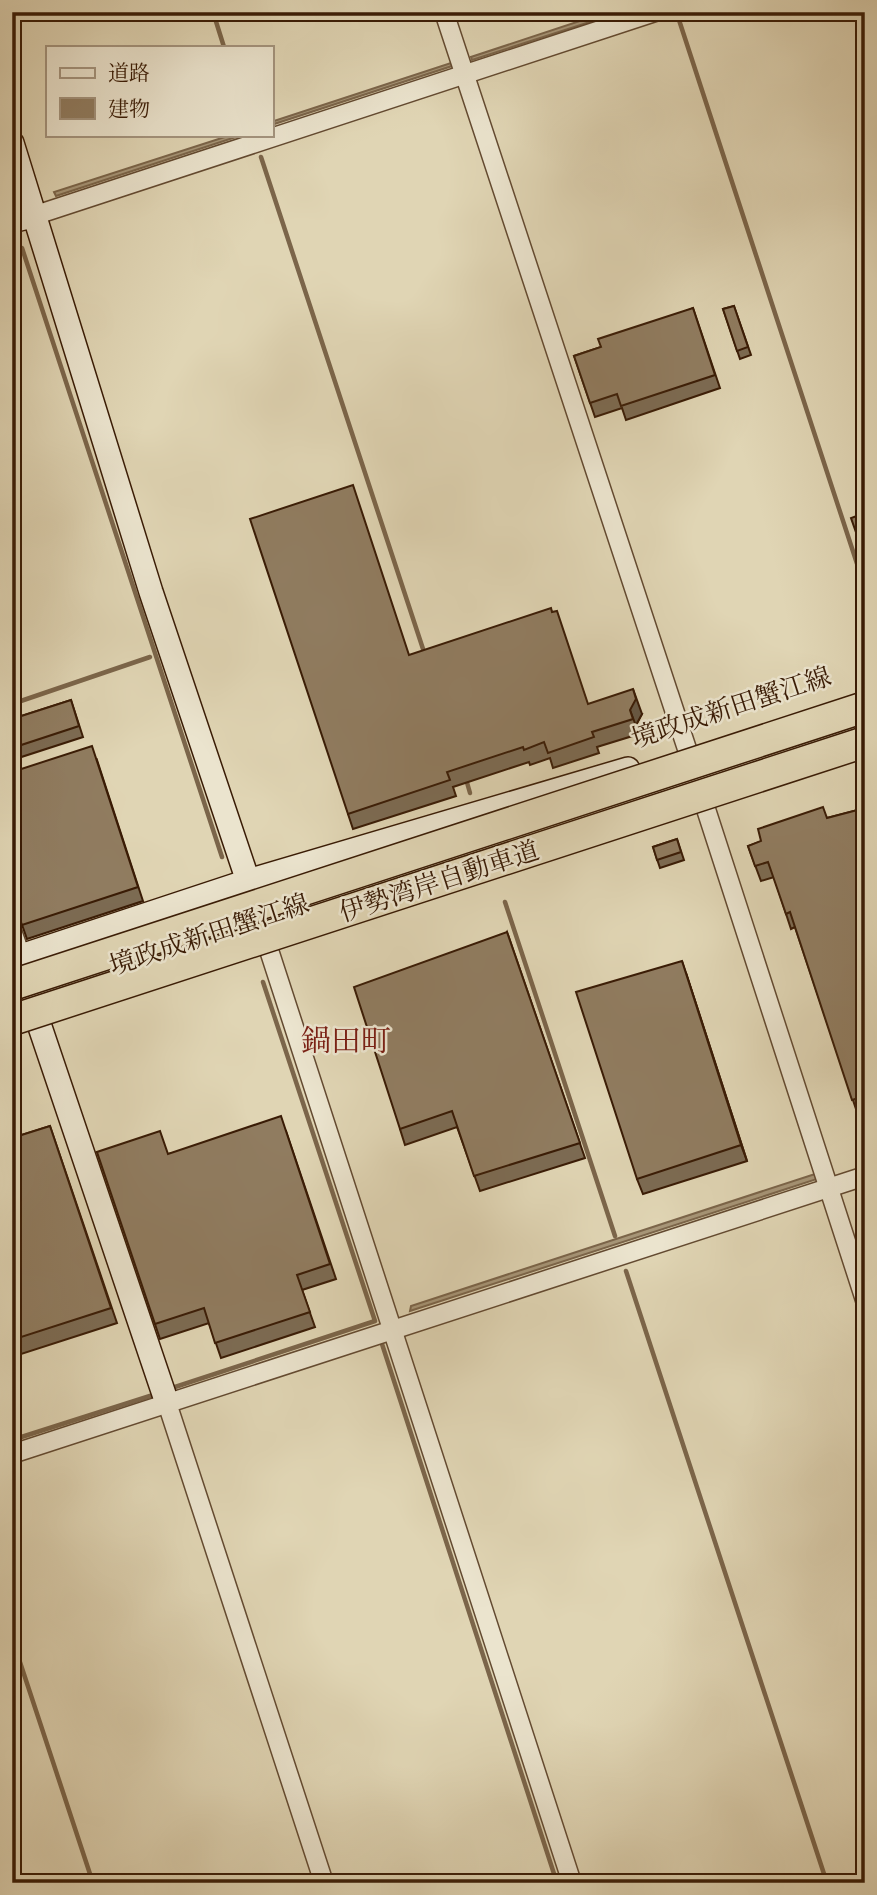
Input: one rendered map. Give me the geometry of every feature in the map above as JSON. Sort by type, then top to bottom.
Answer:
[{"type":"highway","name":"伊勢湾岸自動車道","points":[[12,985],[865,707]]},
{"type":"highway","name":"伊勢湾岸自動車道","points":[[25,1021],[865,742]]},
{"type":"main road","points":[[12,143],[151,592],[267,944]]},
{"type":"main road","points":[[12,221],[36,215]]},
{"type":"main road","name":"境政成新田蟹江線","points":[[17,957],[248,881],[688,752],[865,693]]},
{"type":"main road","name":"境政成新田蟹江線","points":[[12,1031],[25,1021],[703,800],[865,751]]},
{"type":"main road","points":[[25,1021],[167,1403]]},
{"type":"street","points":[[444,12],[688,752]]},
{"type":"street","points":[[36,215],[655,12]]},
{"type":"street","points":[[703,800],[865,1300]]},
{"type":"street","points":[[12,931],[17,957]]},
{"type":"street","points":[[267,944],[572,1883]]},
{"type":"street","points":[[12,1454],[865,1176]]},
{"type":"street","points":[[167,1403],[324,1883]]},
{"type":"shaded area","points":[[607,12],[621,12],[472,60],[471,57]]},
{"type":"shaded area","points":[[451,63],[452,66],[273,124],[273,121]]},
{"type":"shaded area","points":[[228,136],[239,136],[56,196],[54,192]]},
{"type":"shaded area","points":[[815,1174],[817,1179],[410,1311],[411,1306]]},
{"type":"building","points":[[734,306],[748,347],[737,351],[723,309]]},
{"type":"building","points":[[693,308],[715,375],[621,406],[617,394],[590,403],[574,356],[601,347],[598,339]]},
{"type":"building","points":[[353,485],[409,655],[551,608],[552,612],[557,611],[588,704],[633,689],[636,699],[630,710],[633,719],[592,732],[594,737],[548,753],[544,742],[447,772],[450,780],[348,814],[250,519]]},
{"type":"building","points":[[865,513],[865,558],[851,518]]},
{"type":"building","points":[[71,700],[79,726],[12,748],[12,719]]},
{"type":"building","points":[[92,746],[138,887],[22,925],[12,896],[12,772]]},
{"type":"building","points":[[823,807],[827,818],[865,808],[865,1096],[852,1100],[790,912],[786,914],[768,862],[755,866],[748,846],[761,841],[758,829]]},
{"type":"building","points":[[677,839],[681,852],[657,860],[653,847]]},
{"type":"building","points":[[507,932],[580,1143],[474,1176],[452,1111],[400,1129],[354,987]]},
{"type":"building","points":[[682,961],[741,1145],[637,1179],[576,992]]},
{"type":"building","points":[[281,1116],[330,1264],[297,1275],[310,1312],[215,1343],[204,1308],[155,1324],[97,1152],[160,1131],[168,1154]]},
{"type":"building","points":[[50,1126],[111,1308],[12,1340],[12,1138]]},
{"type":"waterway","points":[[213,12],[224,46]]},
{"type":"waterway","points":[[679,20],[865,588]]},
{"type":"waterway","points":[[261,157],[425,655]]},
{"type":"waterway","points":[[12,251],[22,248],[222,857]]},
{"type":"waterway","points":[[12,704],[150,657]]},
{"type":"waterway","points":[[466,779],[470,793]]},
{"type":"waterway","points":[[505,902],[615,1236]]},
{"type":"waterway","points":[[172,1388],[375,1321],[263,982]]},
{"type":"waterway","points":[[626,1271],[827,1883]]},
{"type":"waterway","points":[[382,1344],[557,1883]]},
{"type":"waterway","points":[[12,1440],[153,1395]]},
{"type":"waterway","points":[[12,1638],[93,1883]]},
{"type":"district","name":"鍋田町","points":[[346,1041]]}]
